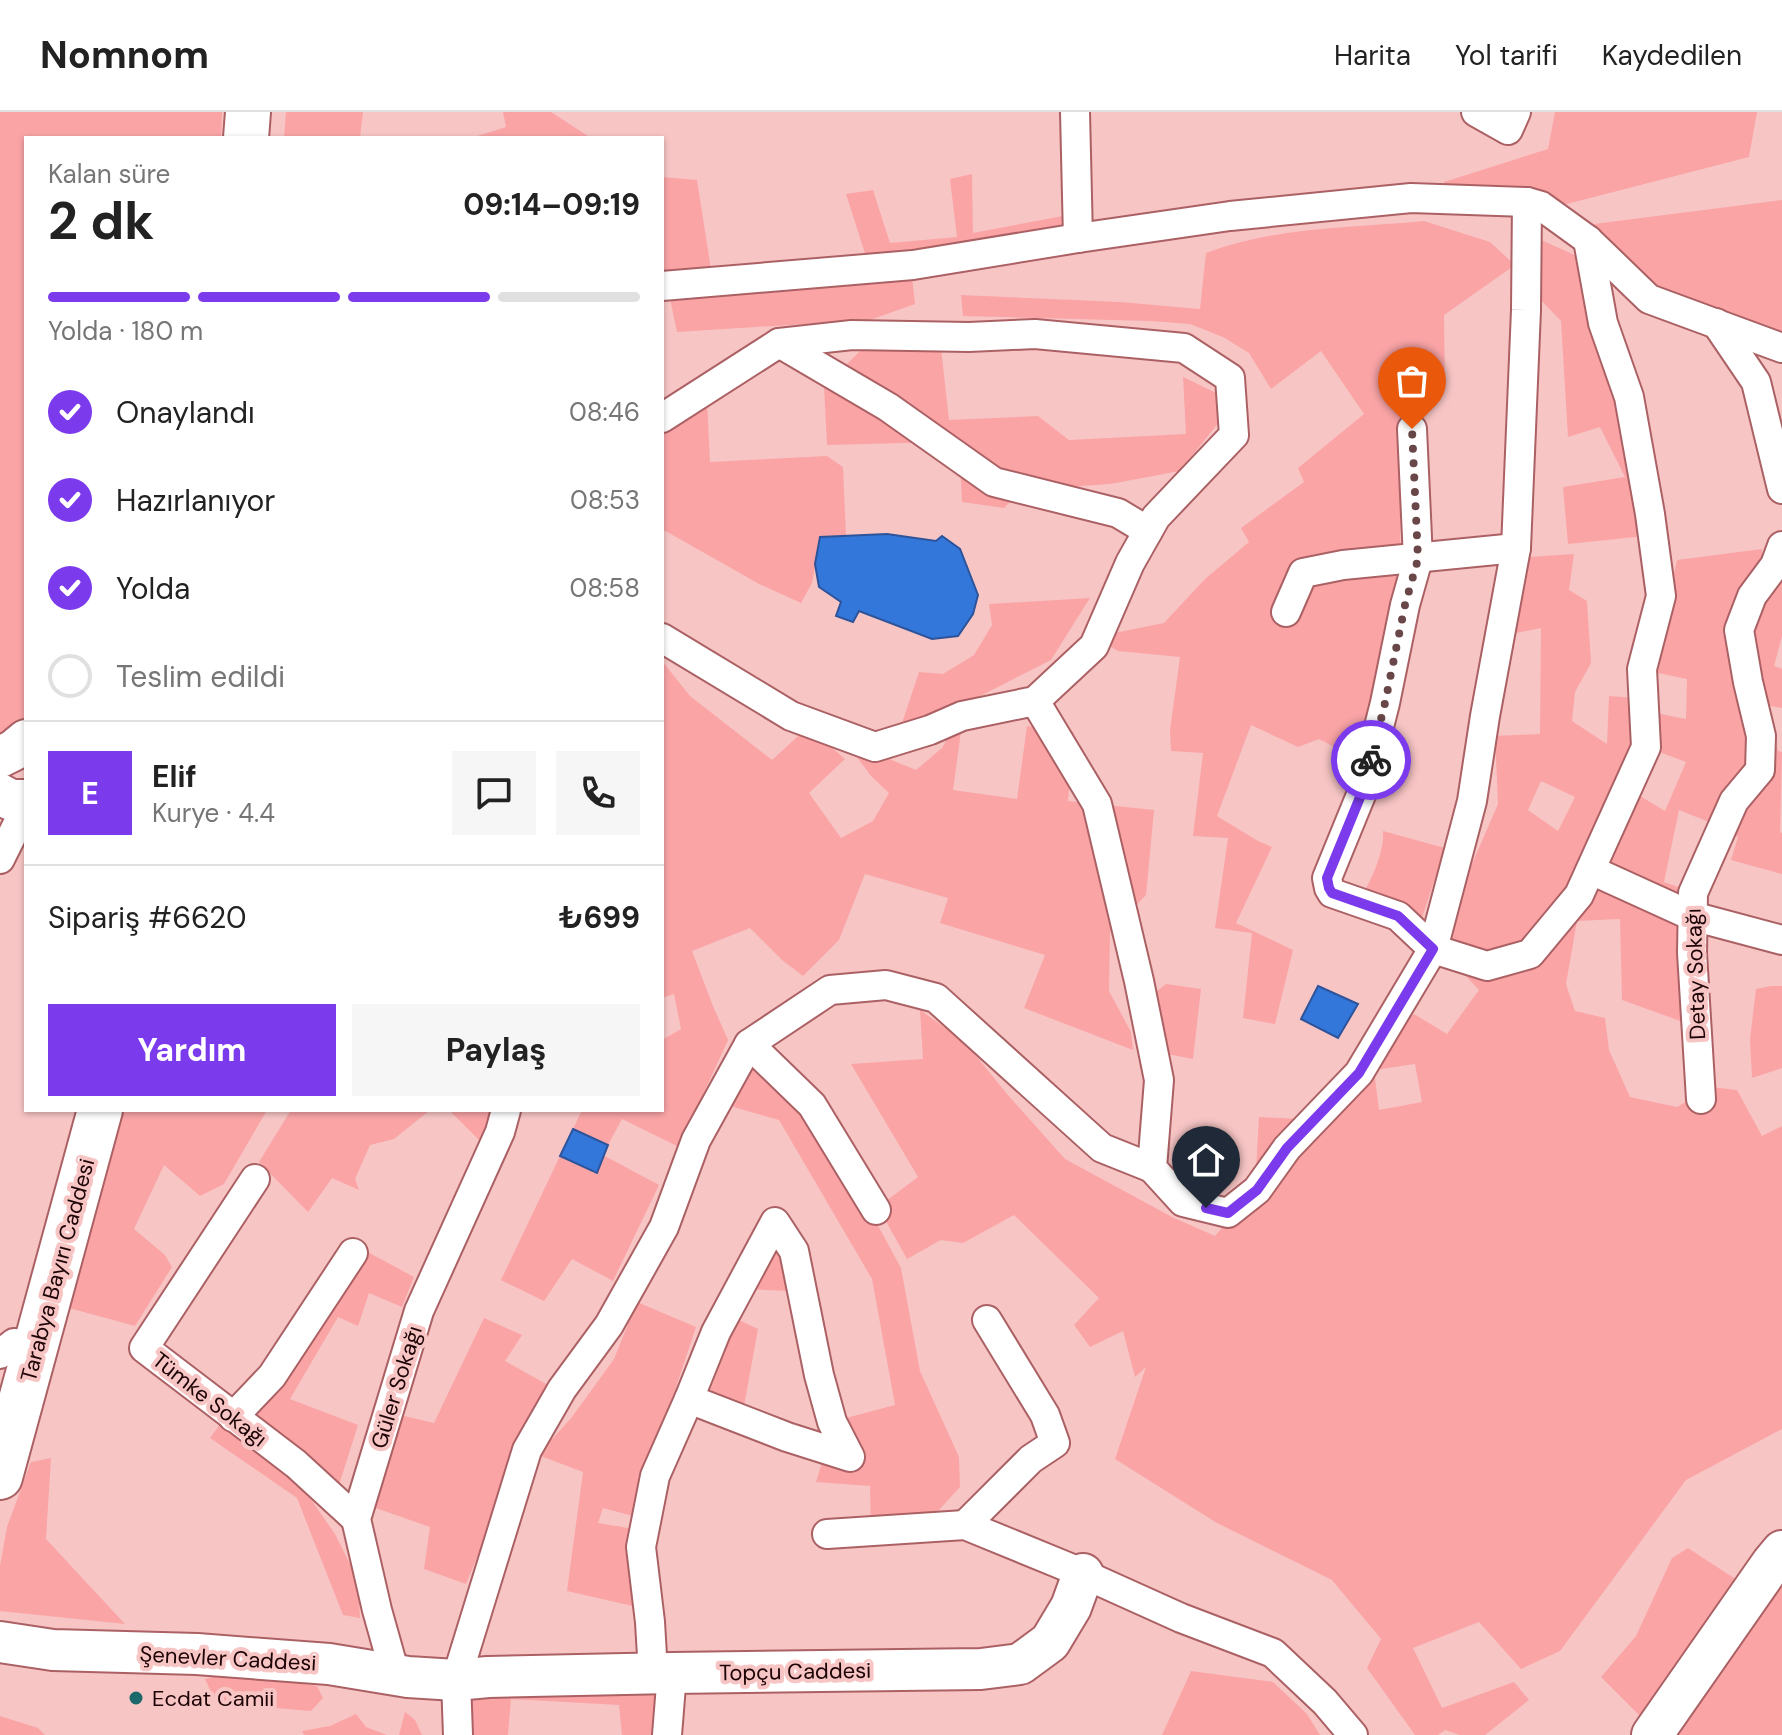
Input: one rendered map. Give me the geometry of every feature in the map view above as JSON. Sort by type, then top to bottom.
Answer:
[{"type":"main road","points":[[246,136],[248,112]]},
{"type":"main road","points":[[270,136],[272,112]]},
{"type":"main road","name":"Tarabya Bayırı Caddesi","points":[[0,1392],[7,1348],[76,1112]]},
{"type":"main road","name":"Tarabya Bayırı Caddesi","points":[[0,1477],[99,1112]]},
{"type":"street","points":[[1075,112],[1078,238]]},
{"type":"street","points":[[1476,112],[1508,130],[1516,112]]},
{"type":"street","points":[[664,286],[913,265],[1230,216],[1411,198],[1527,202],[1541,206],[1588,240],[1649,299],[1782,348]]},
{"type":"street","points":[[458,1735],[456,1680],[527,1450],[562,1389],[609,1325],[664,1227],[696,1140],[749,1044],[830,990],[886,985],[936,998],[1102,1148],[1152,1168],[1183,1202],[1228,1213],[1257,1190],[1287,1148],[1359,1073],[1433,949],[1472,801],[1516,548],[1526,310],[1527,202]]},
{"type":"street","points":[[1412,429],[1418,559],[1363,790],[1327,878],[1332,893],[1398,916],[1433,949],[1487,966],[1530,954],[1579,895],[1646,747],[1642,669],[1661,596],[1629,397],[1603,323],[1588,240]]},
{"type":"street","points":[[1716,323],[1756,382],[1782,489]]},
{"type":"street","points":[[664,417],[779,343],[852,335],[969,337],[1035,334],[1184,348],[1230,378],[1234,435],[1156,517],[1130,563],[1094,646],[1035,701],[962,716],[930,730],[875,747],[791,716],[664,639]]},
{"type":"street","points":[[779,343],[888,407],[994,482],[1118,513],[1148,531]]},
{"type":"street","name":"Detay Sokağı","points":[[1701,1099],[1692,953],[1693,893],[1734,801],[1760,770],[1761,736],[1739,630],[1752,596],[1775,565],[1782,546]]},
{"type":"street","points":[[1286,612],[1303,573],[1343,565],[1516,548]]},
{"type":"street","points":[[1035,701],[1097,804],[1159,1080],[1152,1168]]},
{"type":"street","points":[[4,850],[11,799]]},
{"type":"street","points":[[1591,870],[1692,916],[1782,940]]},
{"type":"street","points":[[749,1044],[812,1105],[876,1210]]},
{"type":"street","name":"Güler Sokağı","points":[[395,1674],[356,1519],[419,1311],[500,1132],[505,1112]]},
{"type":"street","name":"Tümke Sokağı","points":[[255,1179],[144,1348],[296,1464],[356,1519]]},
{"type":"street","points":[[667,1735],[663,1673],[650,1622],[641,1547],[655,1476],[716,1332],[775,1222],[794,1251],[819,1375],[832,1422],[850,1457],[787,1437],[689,1399]]},
{"type":"street","points":[[233,1417],[272,1376],[353,1253]]},
{"type":"street","points":[[965,1525],[1031,1459],[1055,1443],[1045,1415],[987,1320]]},
{"type":"street","points":[[827,1534],[965,1525],[1181,1618],[1273,1653],[1325,1702],[1353,1735]]},
{"type":"street","points":[[1652,1735],[1782,1551]]},
{"type":"street","name":"Topçu Caddesi","points":[[456,1680],[663,1673],[981,1669],[1020,1664],[1050,1642],[1071,1607],[1083,1574]]},
{"type":"street","name":"Şenevler Caddesi","points":[[0,1642],[53,1650],[197,1654],[329,1664],[408,1677],[456,1680]]},
{"type":"shaded area","points":[[0,112],[222,112],[221,136],[24,136],[24,726],[0,738]]},
{"type":"shaded area","points":[[286,112],[363,112],[360,136],[284,136]]},
{"type":"shaded area","points":[[503,112],[551,112],[588,136],[477,136],[506,127]]},
{"type":"shaded area","points":[[1555,112],[1757,112],[1749,157],[1563,205],[1444,206],[1444,182],[1548,149]]},
{"type":"shaded area","points":[[972,174],[973,233],[1068,215],[1072,235],[868,263],[846,194],[873,190],[890,243],[957,237],[950,179]]},
{"type":"shaded area","points":[[664,177],[697,180],[712,276],[664,280]]},
{"type":"shaded area","points":[[1782,200],[1782,340],[1640,286],[1594,224]]},
{"type":"shaded area","points":[[1424,221],[1490,242],[1515,265],[1444,315],[1445,390],[1407,401],[1400,535],[1402,575],[1359,760],[1319,739],[1298,747],[1251,725],[1217,816],[1272,847],[1236,923],[1293,950],[1275,1024],[1243,1018],[1252,933],[1215,928],[1228,838],[1193,836],[1203,753],[1171,751],[1170,730],[1180,657],[1118,651],[1094,637],[1164,623],[1205,579],[1249,542],[1241,528],[1304,482],[1298,468],[1364,414],[1321,351],[1271,389],[1249,353],[1223,337],[1190,324],[963,316],[961,295],[1200,309],[1206,253],[1231,244],[1285,233]]},
{"type":"shaded area","points":[[1539,239],[1579,257],[1624,399],[1645,536],[1568,544],[1563,487],[1625,477],[1600,427],[1568,437],[1561,321],[1536,295]]},
{"type":"shaded area","points":[[912,277],[915,304],[870,320],[677,332],[669,294]]},
{"type":"shaded area","points":[[867,344],[941,348],[949,420],[1038,416],[1069,440],[1186,434],[1183,377],[1235,402],[1180,471],[1110,484],[1023,490],[1004,508],[962,502],[960,461],[943,442],[827,445],[824,387]]},
{"type":"shaded area","points":[[707,400],[710,462],[827,456],[843,467],[846,536],[820,538],[812,583],[801,603],[759,584],[664,530],[664,429]]},
{"type":"shaded area","points":[[1762,549],[1762,611],[1782,572],[1782,636],[1774,666],[1782,669],[1782,708],[1766,705],[1778,751],[1782,752],[1782,874],[1731,860],[1738,837],[1679,810],[1664,882],[1684,889],[1686,1023],[1622,1000],[1620,919],[1577,921],[1566,984],[1575,1011],[1605,1018],[1609,1050],[1630,1097],[1677,1107],[1711,1087],[1737,1090],[1762,1136],[1782,1126],[1782,1429],[1686,1480],[1560,1651],[1521,1669],[1479,1622],[1413,1648],[1442,1708],[1514,1682],[1529,1700],[1485,1735],[1460,1735],[1445,1730],[1438,1735],[1415,1735],[1367,1668],[1381,1639],[1332,1580],[1217,1523],[1115,1459],[1146,1367],[1135,1377],[1123,1331],[1090,1347],[1074,1325],[1099,1298],[1014,1215],[963,1243],[941,1240],[907,1259],[878,1207],[918,1177],[851,1064],[923,1059],[920,1010],[964,1041],[1065,1159],[1172,1217],[1215,1236],[1255,1188],[1259,1117],[1319,1120],[1389,1033],[1414,1014],[1447,1034],[1479,990],[1437,945],[1498,804],[1495,736],[1540,734],[1541,628],[1511,634],[1529,557],[1574,554],[1569,590],[1587,601],[1591,663],[1575,692],[1572,721],[1607,744],[1609,696],[1635,698],[1632,791],[1665,811],[1686,762],[1646,747],[1651,712],[1686,719],[1687,679],[1653,672],[1677,560]],"holes":[[[1541,781],[1575,797],[1558,831],[1528,810]],[[1415,1064],[1422,1102],[1379,1110],[1374,1070]]]},
{"type":"shaded area","points":[[1090,598],[1051,660],[937,718],[900,729],[919,672],[943,674],[974,655],[992,625],[989,604]]},
{"type":"shaded area","points":[[664,664],[690,696],[772,760],[808,727],[845,759],[809,793],[841,838],[873,821],[889,793],[871,776],[845,741],[916,770],[942,748],[957,721],[963,717],[953,790],[1017,799],[1027,726],[1074,732],[1068,801],[1154,810],[1146,895],[1110,932],[1109,991],[1131,1032],[1133,1050],[1024,1008],[1045,955],[940,923],[948,898],[865,874],[839,940],[803,976],[750,928],[692,951],[728,1040],[679,1147],[622,1119],[608,1145],[573,1129],[581,1112],[664,1112],[664,1039],[681,1029],[674,994],[664,997]]},
{"type":"shaded area","points":[[1383,831],[1445,848],[1419,927],[1360,900],[1379,857]]},
{"type":"shaded area","points":[[1166,984],[1201,989],[1193,1059],[1147,1050],[1139,1005]]},
{"type":"shaded area","points":[[1782,986],[1782,1068],[1752,1078],[1750,1039],[1756,989]]},
{"type":"shaded area","points":[[755,1048],[869,1209],[901,1268],[920,1371],[959,1457],[960,1487],[939,1510],[906,1526],[871,1528],[870,1486],[816,1482],[835,1421],[895,1405],[872,1279],[779,1120],[723,1104]]},
{"type":"shaded area","points":[[116,1112],[266,1112],[224,1184],[200,1196],[164,1165],[134,1229],[165,1255],[172,1267],[135,1326],[69,1308]]},
{"type":"shaded area","points":[[290,1112],[428,1112],[394,1139],[370,1145],[355,1179],[359,1190],[332,1178],[308,1212],[259,1162]]},
{"type":"shaded area","points":[[451,1112],[498,1112],[497,1121],[479,1140]]},
{"type":"shaded area","points":[[603,1155],[659,1185],[613,1281],[572,1259],[544,1301],[501,1280],[560,1156],[596,1173]]},
{"type":"shaded area","points":[[775,1244],[785,1268],[789,1291],[747,1289]]},
{"type":"shaded area","points":[[362,1249],[414,1277],[402,1307],[369,1293],[358,1326],[338,1317],[290,1399],[358,1425],[339,1485],[243,1415]]},
{"type":"shaded area","points":[[637,1302],[696,1327],[633,1516],[603,1508],[598,1523],[634,1529],[637,1607],[567,1591],[583,1472],[538,1455],[572,1417],[614,1359]]},
{"type":"shaded area","points":[[484,1318],[522,1335],[505,1361],[548,1385],[466,1584],[424,1569],[430,1527],[370,1506],[396,1414],[434,1423]]},
{"type":"shaded area","points":[[737,1319],[758,1329],[742,1417],[706,1402]]},
{"type":"shaded area","points":[[221,1423],[299,1482],[335,1534],[358,1580],[360,1618],[343,1615],[297,1498],[210,1438]]},
{"type":"shaded area","points":[[51,1458],[46,1539],[125,1624],[0,1611],[0,1566],[7,1527],[31,1462]]},
{"type":"shaded area","points":[[1688,1548],[1740,1582],[1647,1723],[1601,1677],[1636,1636],[1672,1558]]},
{"type":"shaded area","points":[[1782,1582],[1782,1735],[1674,1735]]},
{"type":"shaded area","points":[[1191,1671],[1273,1682],[1307,1714],[1320,1735],[1162,1735]]},
{"type":"shaded area","points":[[232,1672],[317,1686],[323,1698],[311,1711],[216,1703],[205,1679]]},
{"type":"shaded area","points":[[470,1686],[655,1691],[654,1735],[622,1735],[619,1705],[511,1699],[508,1735],[469,1735]]},
{"type":"shaded area","points":[[405,1712],[415,1720],[422,1735],[399,1735]]},
{"type":"shaded area","points":[[356,1714],[366,1727],[387,1735],[304,1735],[302,1731],[330,1726]]},
{"type":"shaded area","points":[[0,1716],[38,1728],[45,1735],[0,1735]]},
{"type":"water","points":[[887,534],[936,541],[942,536],[960,549],[978,595],[973,614],[958,636],[932,639],[859,611],[853,622],[836,616],[841,602],[819,587],[815,564],[820,537]]},
{"type":"water","points":[[1318,986],[1358,1004],[1338,1038],[1301,1019]]},
{"type":"water","points":[[573,1129],[608,1145],[597,1173],[560,1156]]},
{"type":"way so far","points":[[1371,760],[1418,559],[1412,429]]},
{"type":"place","name":"Ecdat Camii","points":[[136,1698]]},
{"type":"route","points":[[1206,1208],[1228,1213],[1257,1190],[1287,1148],[1359,1073],[1433,949],[1398,916],[1332,893],[1329,888],[1327,878],[1363,790],[1371,760]]}]
